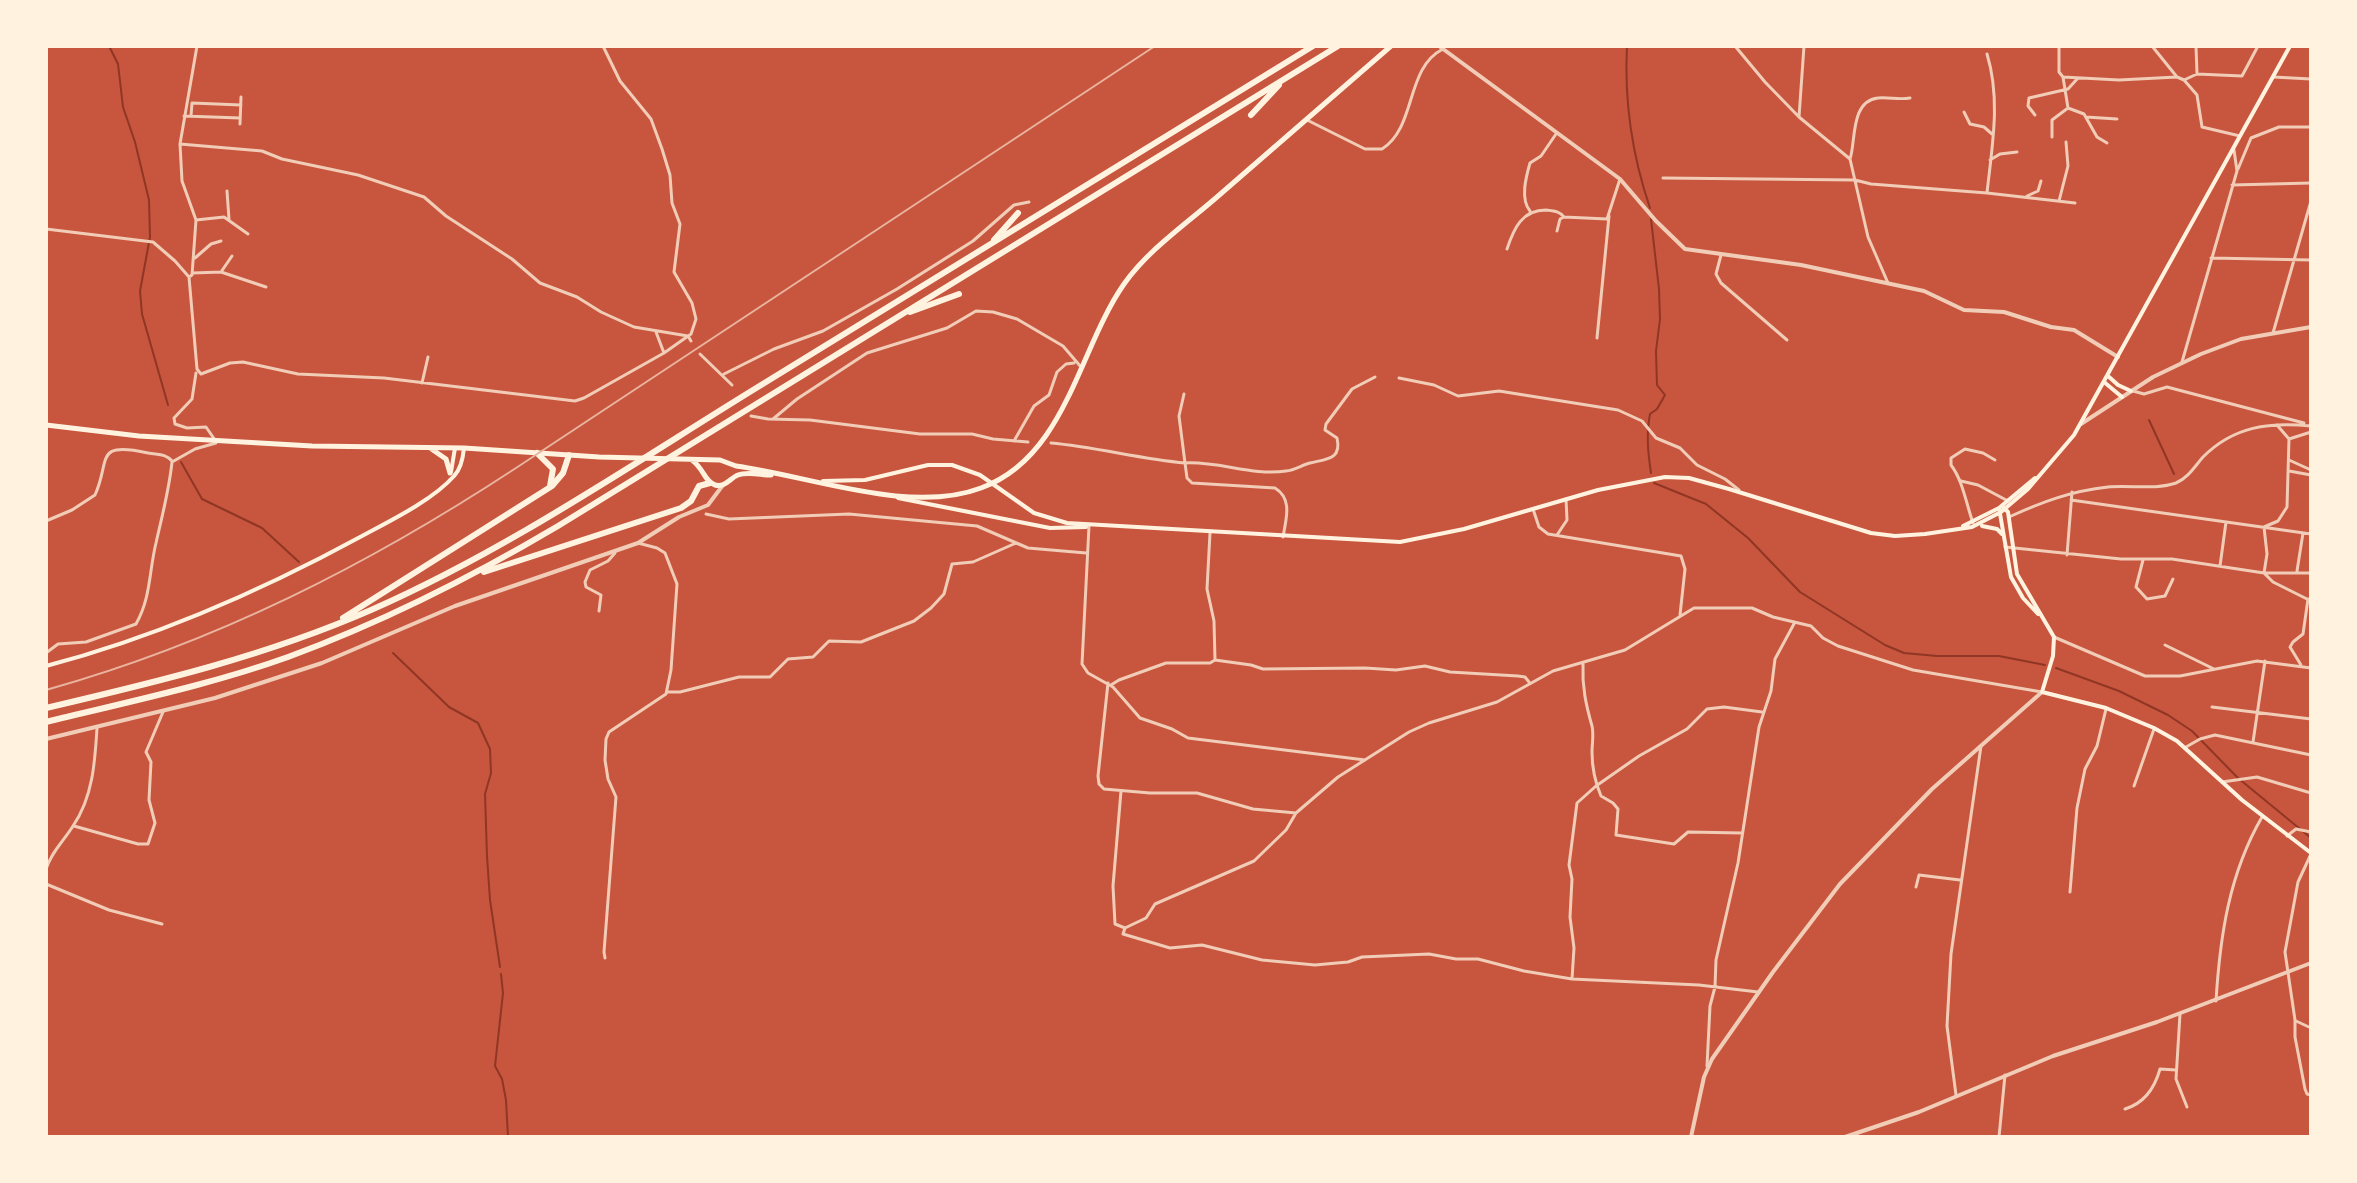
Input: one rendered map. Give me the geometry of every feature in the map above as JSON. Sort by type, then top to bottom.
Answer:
[{"type":"highway","points":[[46,708],[209,668],[326,628],[404,595],[461,566],[625,469],[1313,46]]},
{"type":"highway","points":[[46,722],[174,691],[287,657],[386,618],[468,577],[632,480],[1338,46]]},
{"type":"highway","points":[[1251,115],[1284,79]]},
{"type":"highway","points":[[988,245],[1018,213]]},
{"type":"highway","points":[[896,318],[959,294]]},
{"type":"highway","points":[[537,453],[553,469],[553,479],[548,489]]},
{"type":"highway","points":[[326,628],[548,489],[560,478],[569,455]]},
{"type":"highway","points":[[468,577],[681,508],[691,501],[699,486],[711,484]]},
{"type":"main road","points":[[868,492],[929,498],[951,496],[974,491],[1003,477],[1021,462],[1034,450],[1057,418],[1078,365],[1133,273],[1391,46]]},
{"type":"main road","points":[[46,425],[139,436],[225,441],[720,460],[780,475],[1050,528],[1089,526],[1400,542],[1464,529],[1631,482],[1665,477],[1689,478],[1871,533],[1895,536],[1953,530],[1973,525],[2002,509],[2048,467],[2080,425],[2290,46]]},
{"type":"main road","points":[[2108,376],[2131,391]]},
{"type":"main road","points":[[2104,382],[2122,397]]},
{"type":"main road","points":[[425,447],[443,455],[450,473]]},
{"type":"main road","points":[[447,482],[455,448]]},
{"type":"main road","points":[[46,666],[156,631],[284,578],[380,526],[447,482],[459,468],[464,448]]},
{"type":"main road","points":[[690,460],[700,466],[711,484],[727,482],[744,473],[780,475]]},
{"type":"main road","points":[[705,475],[713,461]]},
{"type":"main road","points":[[727,463],[731,471],[727,482]]},
{"type":"main road","points":[[816,482],[865,480],[920,466],[952,465],[980,475],[1034,513],[1089,526]]},
{"type":"main road","points":[[2040,615],[2016,586],[2003,536],[2002,509],[2048,467]]},
{"type":"main road","points":[[2002,509],[2009,517],[2011,547],[2020,580],[2054,637],[2053,656],[2042,692],[2106,708],[2154,728],[2186,747],[2262,817],[2311,854]]},
{"type":"main road","points":[[1973,525],[1992,527],[2003,536]]},
{"type":"street","points":[[197,46],[180,144],[182,181],[196,220],[191,275],[197,369],[192,399],[174,418],[175,424],[182,427],[206,427],[215,440]]},
{"type":"street","points":[[197,369],[204,374],[230,363],[243,362],[298,374],[381,378],[578,401],[664,353],[688,336],[695,329],[696,319],[692,303],[674,272],[680,224],[672,203],[670,175],[651,119],[620,81],[603,46]]},
{"type":"street","points":[[1735,46],[1799,117],[1850,159]]},
{"type":"street","points":[[1799,117],[1804,46]]},
{"type":"street","points":[[2059,46],[2059,72],[2063,77],[2068,108]]},
{"type":"street","points":[[2152,46],[2177,77]]},
{"type":"street","points":[[2196,46],[2197,74]]},
{"type":"street","points":[[2184,80],[2197,74],[2242,76],[2258,46]]},
{"type":"street","points":[[1307,120],[1365,149],[1382,149],[1399,131],[1425,65],[1441,48],[1620,179],[1685,249],[1801,265],[1934,294],[1964,310],[2004,312],[2051,327],[2074,330],[2118,357]]},
{"type":"street","points":[[1987,54],[1994,75],[1996,104],[1987,193]]},
{"type":"street","points":[[2063,77],[2119,80],[2177,77],[2184,80],[2197,95],[2202,127],[2240,136]]},
{"type":"street","points":[[2273,77],[2311,79]]},
{"type":"street","points":[[2035,115],[2028,106],[2029,98],[2064,90],[2078,78]]},
{"type":"street","points":[[240,124],[241,97]]},
{"type":"street","points":[[1889,284],[1868,237],[1850,159],[1855,123],[1868,102],[1877,98],[1910,98]]},
{"type":"street","points":[[191,116],[192,103],[241,105]]},
{"type":"street","points":[[2068,108],[2086,117],[2097,137],[2107,143]]},
{"type":"street","points":[[2052,137],[2052,120],[2068,108]]},
{"type":"street","points":[[1964,112],[1970,124],[1984,127],[1992,134]]},
{"type":"street","points":[[184,116],[240,118]]},
{"type":"street","points":[[2086,117],[2117,119]]},
{"type":"street","points":[[2182,362],[2232,185],[2251,138],[2279,127],[2311,127]]},
{"type":"street","points":[[1557,133],[1541,156],[1530,163],[1526,207],[1530,211],[1559,212],[1564,217],[1603,220],[1609,216]]},
{"type":"street","points":[[2059,201],[2068,166],[2066,142]]},
{"type":"street","points":[[180,144],[262,151],[282,159],[358,175],[424,197],[446,216],[512,259],[540,283],[577,297],[626,324],[688,336]]},
{"type":"street","points":[[2234,148],[2237,171]]},
{"type":"street","points":[[1990,160],[2000,154],[2017,152]]},
{"type":"street","points":[[1663,178],[1855,180],[2075,203]]},
{"type":"street","points":[[1597,338],[1609,216],[1620,179]]},
{"type":"street","points":[[2023,197],[2038,191],[2041,181]]},
{"type":"street","points":[[2232,185],[2311,183]]},
{"type":"street","points":[[227,191],[229,219]]},
{"type":"street","points":[[2273,333],[2311,201]]},
{"type":"street","points":[[724,374],[774,349],[823,331],[973,241],[1014,205],[1029,202]]},
{"type":"street","points":[[1507,249],[1512,236],[1530,211]]},
{"type":"street","points":[[196,220],[219,216],[229,219],[248,234]]},
{"type":"street","points":[[1557,231],[1560,219],[1564,217]]},
{"type":"street","points":[[46,229],[153,242],[191,275],[221,272],[266,287]]},
{"type":"street","points":[[193,262],[200,252],[221,241]]},
{"type":"street","points":[[1721,255],[1716,274],[1721,283],[1787,340]]},
{"type":"street","points":[[221,272],[232,256]]},
{"type":"street","points":[[2211,258],[2311,260]]},
{"type":"street","points":[[773,419],[797,399],[867,353],[947,328],[976,311],[1017,319],[1063,346],[1078,365]]},
{"type":"street","points":[[2080,425],[2182,362],[2229,343],[2311,327]]},
{"type":"street","points":[[656,332],[664,353]]},
{"type":"street","points":[[688,336],[691,341]]},
{"type":"street","points":[[700,354],[732,385]]},
{"type":"street","points":[[422,383],[428,357]]},
{"type":"street","points":[[1014,441],[1034,406],[1049,395],[1057,372],[1066,364],[1078,365]]},
{"type":"street","points":[[1051,443],[1275,473],[1336,455],[1337,438],[1325,430],[1328,420],[1352,389],[1375,377]]},
{"type":"street","points":[[1399,378],[1434,385],[1458,396],[1499,391],[1618,410],[1642,421],[1656,438],[1680,448],[1697,465],[1725,479],[1742,493]]},
{"type":"street","points":[[2131,391],[2144,394],[2167,387],[2311,426]]},
{"type":"street","points":[[1184,394],[1179,416],[1187,478],[1192,483],[1270,487],[1280,491],[1287,504],[1283,537]]},
{"type":"street","points":[[751,416],[1028,442]]},
{"type":"street","points":[[2009,517],[2072,492],[2175,483],[2183,479],[2211,450],[2249,428],[2275,423],[2311,426]]},
{"type":"street","points":[[2264,527],[2278,521],[2287,507],[2289,439],[2275,423]]},
{"type":"street","points":[[2289,439],[2311,432]]},
{"type":"street","points":[[172,462],[195,449],[225,441]]},
{"type":"street","points":[[46,521],[72,510],[95,495],[103,461],[108,453],[132,449],[162,454],[172,462]]},
{"type":"street","points":[[1973,525],[1951,458],[1970,450],[1995,460]]},
{"type":"street","points":[[2289,460],[2311,473]]},
{"type":"street","points":[[46,653],[58,644],[86,642],[136,624],[151,581],[155,544],[164,518],[172,462]]},
{"type":"street","points":[[2289,471],[2311,473]]},
{"type":"street","points":[[1961,481],[2008,501]]},
{"type":"street","points":[[46,739],[163,712],[322,663],[455,606],[638,543],[714,499],[727,482]]},
{"type":"street","points":[[711,484],[715,490],[714,499]]},
{"type":"street","points":[[2067,555],[2072,492]]},
{"type":"street","points":[[1557,535],[1568,517],[1566,499]]},
{"type":"street","points":[[2071,500],[2311,534]]},
{"type":"street","points":[[1533,509],[1542,531],[1681,556],[1685,569],[1680,615]]},
{"type":"street","points":[[706,514],[729,519],[822,513],[977,526],[1036,549],[1086,553]]},
{"type":"street","points":[[2220,566],[2226,522]]},
{"type":"street","points":[[1089,526],[1082,664],[1088,673],[1109,684],[1140,718],[1188,738],[1365,760]]},
{"type":"street","points":[[2264,527],[2267,554],[2264,573]]},
{"type":"street","points":[[1210,533],[1207,589],[1214,621],[1215,660]]},
{"type":"street","points":[[2297,571],[2303,533]]},
{"type":"street","points":[[605,958],[607,889],[616,797],[606,766],[606,739],[609,732],[657,702],[667,692],[677,584],[665,553],[638,543]]},
{"type":"street","points":[[667,692],[680,692],[739,677],[770,677],[788,659],[813,657],[829,641],[861,642],[907,625],[944,594],[952,564],[973,562],[1016,543]]},
{"type":"street","points":[[2005,547],[2067,555],[2172,559],[2264,573],[2311,573]]},
{"type":"street","points":[[599,611],[601,595],[586,587],[585,582],[590,570],[608,561],[616,550]]},
{"type":"street","points":[[2143,560],[2136,587],[2147,599],[2165,596],[2173,579]]},
{"type":"street","points":[[2264,573],[2273,582],[2309,600],[2303,634],[2290,647],[2301,665]]},
{"type":"street","points":[[1758,992],[1572,979],[1478,959],[1429,954],[1362,957],[1327,965],[1272,961],[1202,945],[1163,946],[1123,934],[1125,928],[1146,918],[1155,904],[1254,861],[1286,830],[1296,813],[1342,774],[1417,728],[1497,702],[1553,671],[1625,650],[1680,615],[1702,607],[1743,607],[1811,626],[1834,644],[1913,670],[2042,692]]},
{"type":"street","points":[[1691,1137],[1707,1069],[1716,960],[1737,870],[1762,712],[1771,691],[1775,659],[1795,622]]},
{"type":"street","points":[[2054,637],[2145,676],[2180,676],[2265,661],[2311,668]]},
{"type":"street","points":[[2165,645],[2214,669]]},
{"type":"street","points":[[1109,684],[1166,663],[1210,663],[1215,660],[1263,669],[1396,670],[1425,666],[1450,672],[1525,677],[1529,682]]},
{"type":"street","points":[[2253,742],[2265,661]]},
{"type":"street","points":[[1583,664],[1581,686],[1588,702],[1596,786],[1601,796],[1618,809],[1617,836],[1674,844],[1688,832],[1742,833]]},
{"type":"street","points":[[1109,684],[1098,781],[1104,789],[1197,793],[1253,809],[1296,813]]},
{"type":"street","points":[[1707,1069],[1758,992],[1840,884],[1924,796],[2042,692]]},
{"type":"street","points":[[1572,979],[1574,948],[1569,865],[1577,803],[1651,748],[1687,729],[1707,709],[1724,707],[1762,712]]},
{"type":"street","points":[[2212,707],[2311,719]]},
{"type":"street","points":[[2070,892],[2077,808],[2085,769],[2097,746],[2106,708]]},
{"type":"street","points":[[74,826],[148,844],[155,823],[149,800],[151,762],[146,752],[163,712]]},
{"type":"street","points":[[46,869],[53,850],[74,826],[92,781],[97,728]]},
{"type":"street","points":[[2134,786],[2154,728]]},
{"type":"street","points":[[2186,747],[2215,735],[2311,755]]},
{"type":"street","points":[[1956,1095],[1947,1026],[1951,954],[1981,746]]},
{"type":"street","points":[[2222,782],[2257,777],[2311,793]]},
{"type":"street","points":[[1121,791],[1114,902],[1115,924],[1125,928]]},
{"type":"street","points":[[2216,1001],[2231,888],[2243,853],[2262,817]]},
{"type":"street","points":[[2287,836],[2296,829],[2311,832]]},
{"type":"street","points":[[2311,854],[2296,891],[2285,952],[2295,1037],[2305,1089],[2311,1095]]},
{"type":"street","points":[[1916,887],[1921,874],[1960,880]]},
{"type":"street","points":[[46,884],[109,910],[162,924]]},
{"type":"street","points":[[1845,1137],[1919,1112],[2070,1049],[2180,1014],[2303,966],[2311,966]]},
{"type":"street","points":[[2180,1014],[2176,1070],[2178,1087],[2187,1107]]},
{"type":"street","points":[[2295,1020],[2311,1028]]},
{"type":"street","points":[[2125,1109],[2138,1103],[2156,1086],[2160,1069],[2176,1070]]},
{"type":"street","points":[[1999,1137],[2005,1075]]},
{"type":"waterway","points":[[109,46],[118,64],[123,107],[149,200],[150,237],[140,291],[142,314],[168,405]]},
{"type":"waterway","points":[[1627,46],[1631,128],[1638,168],[1650,208]]},
{"type":"waterway","points":[[1651,219],[1659,289],[1657,385],[1665,395],[1650,414],[1648,444],[1651,473]]},
{"type":"waterway","points":[[2149,420],[2174,474]]},
{"type":"waterway","points":[[181,462],[202,499],[262,528],[299,562]]},
{"type":"waterway","points":[[1654,483],[1706,504],[1748,538],[1800,592],[1885,645],[1904,653],[1999,656],[2045,665]]},
{"type":"waterway","points":[[393,653],[449,707],[478,723],[490,749],[491,773],[485,794],[487,856],[500,967]]},
{"type":"waterway","points":[[2056,668],[2119,691],[2168,715],[2192,731],[2238,778],[2311,838]]},
{"type":"waterway","points":[[501,974],[503,993],[495,1066],[502,1079],[506,1100],[508,1137]]},
{"type":"railway","points":[[46,690],[171,649],[231,624],[404,537],[516,468],[1155,46]]}]
